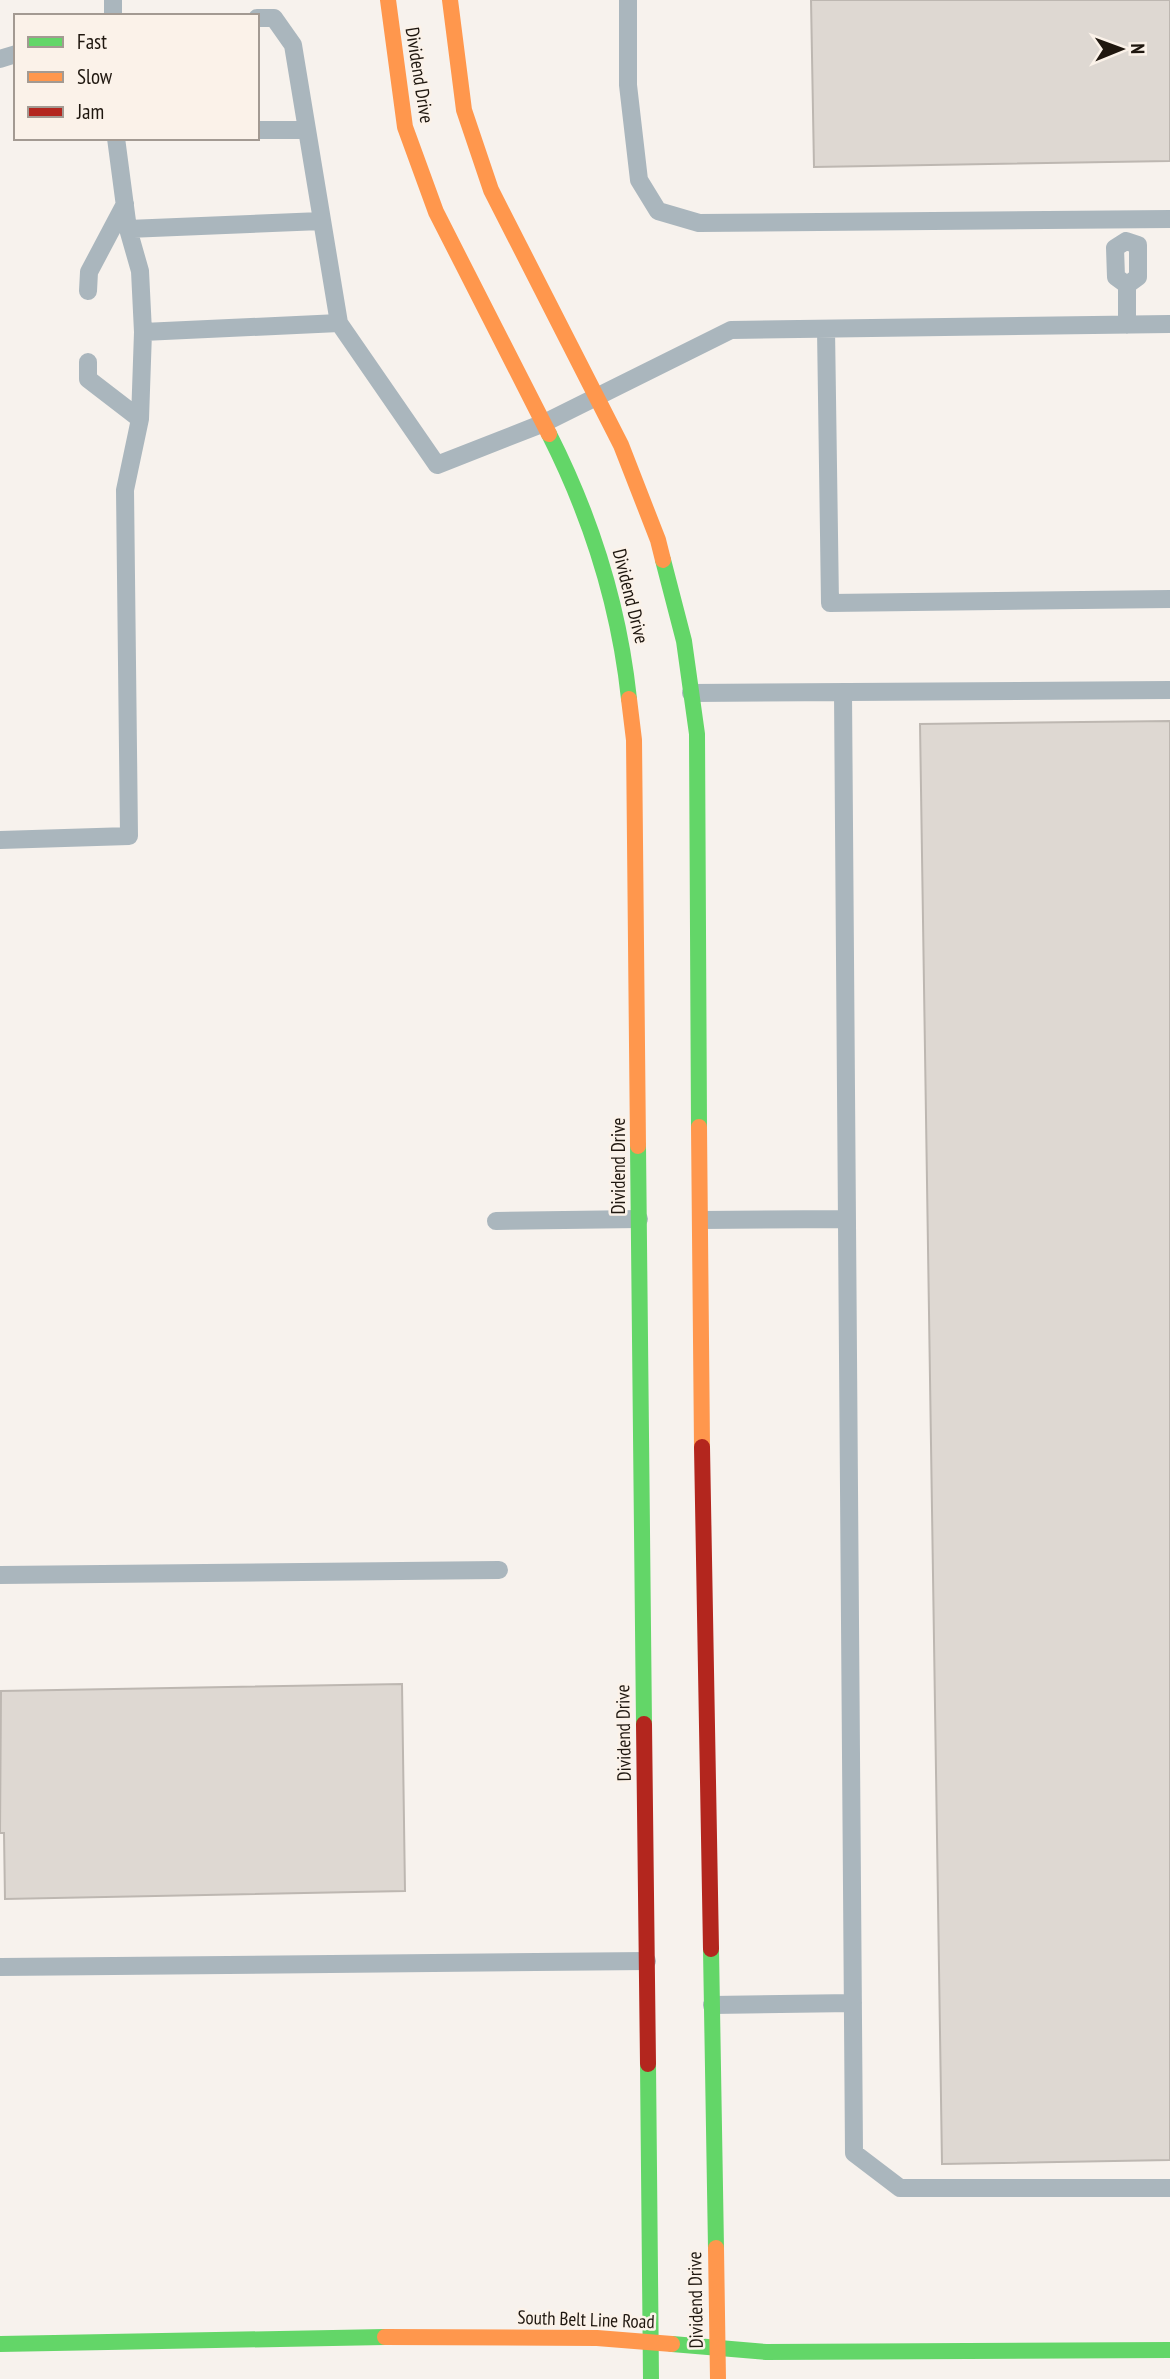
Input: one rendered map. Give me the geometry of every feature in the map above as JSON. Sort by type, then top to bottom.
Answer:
[{"type":"street","name":"Dividend Drive","points":[[388,0],[405,127],[436,212],[565,465],[602,558],[624,650],[634,740],[645,1219],[651,2379]]},
{"type":"street","name":"Dividend Drive","points":[[450,0],[464,110],[491,190],[621,445],[658,540],[684,641],[696,734],[695,1220],[702,1404],[718,2379]]},
{"type":"street","name":"South Belt Line Road","points":[[0,2344],[403,2337],[597,2338],[776,2352],[1170,2350]]},
{"type":"lane","points":[[628,0],[628,85],[639,180],[658,211],[699,223],[1170,219]]},
{"type":"lane","points":[[259,18],[274,18],[293,45],[339,323],[437,465],[544,423],[731,330],[1170,324]]},
{"type":"lane","points":[[259,130],[307,130]]},
{"type":"lane","points":[[0,840],[129,836],[125,490],[140,419],[143,332],[140,271],[128,229],[116,140]]},
{"type":"lane","points":[[88,290],[89,272],[125,204]]},
{"type":"lane","points":[[1126,219],[1126,241],[1115,248],[1116,277],[1127,285],[1128,325]]},
{"type":"lane","points":[[128,229],[321,221]]},
{"type":"lane","points":[[143,332],[339,323]]},
{"type":"lane","points":[[826,329],[830,603],[1170,599]]},
{"type":"lane","points":[[88,362],[88,379],[140,419]]},
{"type":"lane","points":[[691,693],[1170,690]]},
{"type":"lane","points":[[843,692],[854,2153],[900,2188],[1170,2188]]},
{"type":"lane","points":[[496,1221],[645,1219]]},
{"type":"lane","points":[[695,1220],[847,1219]]},
{"type":"lane","points":[[0,1575],[499,1570]]},
{"type":"lane","points":[[0,1967],[647,1961]]},
{"type":"lane","points":[[712,2005],[852,2003]]},
{"type":"building","points":[[811,0],[1170,0],[1170,161],[814,167]]},
{"type":"building","points":[[1170,721],[1170,2160],[942,2164],[920,724]]},
{"type":"building","points":[[402,1684],[405,1891],[5,1899],[4,1833],[0,1833],[1,1691]]},
{"type":"traffic: fast","points":[[549,434],[591,530],[611,596],[629,699]]},
{"type":"traffic: fast","points":[[663,560],[684,641],[697,734],[699,1127]]},
{"type":"traffic: fast","points":[[638,1146],[644,1724]]},
{"type":"traffic: fast","points":[[711,1949],[716,2248]]},
{"type":"traffic: fast","points":[[648,2064],[651,2379]]},
{"type":"traffic: fast","points":[[0,2344],[385,2337]]},
{"type":"traffic: fast","points":[[672,2344],[766,2352],[1170,2350]]},
{"type":"traffic: slow","points":[[388,0],[405,127],[436,212],[549,434]]},
{"type":"traffic: slow","points":[[450,0],[464,110],[491,190],[621,445],[658,540],[663,560]]},
{"type":"traffic: slow","points":[[629,699],[634,740],[638,1146]]},
{"type":"traffic: slow","points":[[699,1127],[702,1447]]},
{"type":"traffic: slow","points":[[716,2248],[718,2379]]},
{"type":"traffic: slow","points":[[385,2337],[597,2338],[672,2344]]},
{"type":"traffic: jam","points":[[702,1447],[711,1949]]},
{"type":"traffic: jam","points":[[644,1724],[648,2064]]}]
